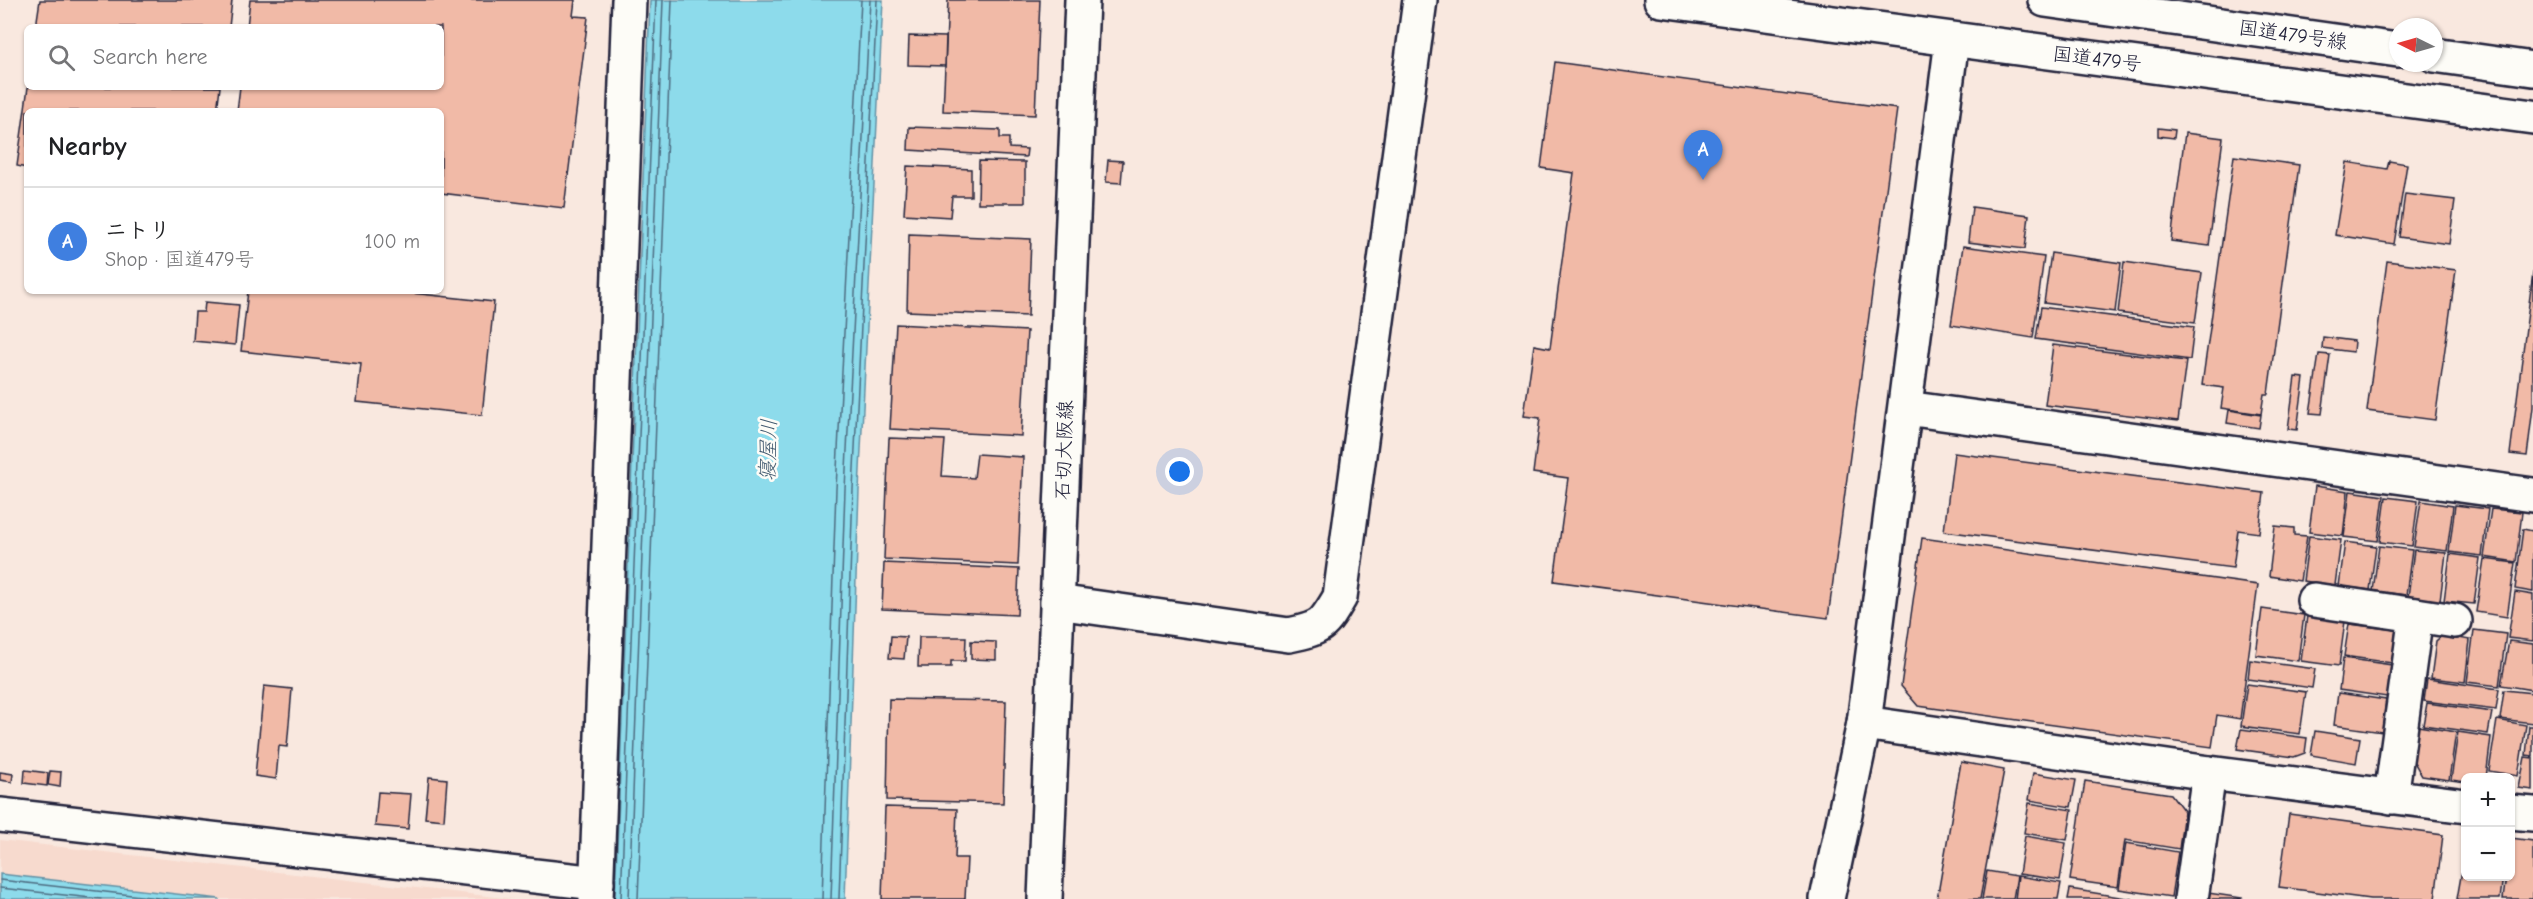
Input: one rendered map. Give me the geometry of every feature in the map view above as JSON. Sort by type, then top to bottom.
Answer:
[{"type":"main road","points":[[0,815],[596,891],[629,0]]},
{"type":"main road","name":"石切大阪線","points":[[1044,899],[1082,0]]},
{"type":"main road","points":[[1057,602],[1289,635],[1307,632],[1325,622],[1340,597],[1420,0]]},
{"type":"main road","name":"国道479号","points":[[1661,0],[2533,117]]},
{"type":"main road","name":"国道479号線","points":[[2046,0],[2389,49]]},
{"type":"main road","points":[[1827,899],[1864,723],[1952,40]]},
{"type":"main road","points":[[2443,56],[2533,69]]},
{"type":"main road","points":[[1906,408],[2533,495]]},
{"type":"main road","points":[[2314,600],[2455,621]]},
{"type":"main road","points":[[2391,797],[2416,615]]},
{"type":"main road","points":[[1864,723],[2210,773],[2461,805]]},
{"type":"main road","points":[[2191,899],[2210,773]]},
{"type":"main road","points":[[2515,812],[2533,814]]},
{"type":"shaded area","points":[[0,840],[513,899],[0,899]]},
{"type":"water","name":"寝屋川","points":[[650,0],[883,0],[859,490],[845,899],[615,899]]},
{"type":"water","points":[[0,874],[220,899],[0,899]]},
{"type":"building","points":[[40,0],[232,0],[229,24],[36,24]]},
{"type":"building","points":[[250,0],[575,0],[573,16],[588,17],[564,208],[444,193],[444,108],[237,108],[240,90],[444,90],[444,24],[247,24]]},
{"type":"building","points":[[948,0],[1040,0],[1035,115],[943,111]]},
{"type":"building","points":[[909,36],[946,37],[945,66],[908,65]]},
{"type":"building","points":[[1555,62],[1897,109],[1828,618],[1554,581],[1568,478],[1533,473],[1540,418],[1524,416],[1534,345],[1550,348],[1574,173],[1541,168]]},
{"type":"building","points":[[28,90],[220,90],[217,108],[25,108]]},
{"type":"building","points":[[24,116],[24,167],[17,166]]},
{"type":"building","points":[[909,127],[1000,130],[1000,138],[1009,138],[1009,148],[1027,149],[1026,157],[908,150]]},
{"type":"building","points":[[2158,128],[2175,130],[2174,138],[2158,136]]},
{"type":"building","points":[[2185,133],[2223,138],[2209,246],[2171,241]]},
{"type":"building","points":[[2234,156],[2299,165],[2268,394],[2264,394],[2261,414],[2221,408],[2224,388],[2202,385]]},
{"type":"building","points":[[1108,160],[1123,161],[1121,183],[1106,182]]},
{"type":"building","points":[[979,161],[1025,162],[1025,203],[978,203]]},
{"type":"building","points":[[2389,161],[2407,164],[2394,244],[2335,235],[2347,162],[2387,169]]},
{"type":"building","points":[[907,166],[971,169],[971,196],[952,196],[950,217],[904,214]]},
{"type":"building","points":[[2405,194],[2455,200],[2449,244],[2399,237]]},
{"type":"building","points":[[1972,207],[2029,215],[2025,249],[1968,242]]},
{"type":"building","points":[[909,234],[1031,239],[1028,316],[907,311]]},
{"type":"building","points":[[1963,246],[2044,257],[2033,338],[1951,325]]},
{"type":"building","points":[[2051,253],[2121,263],[2115,312],[2044,303]]},
{"type":"building","points":[[2387,261],[2456,270],[2435,420],[2367,411]]},
{"type":"building","points":[[2124,262],[2202,273],[2195,323],[2118,313]]},
{"type":"building","points":[[2533,272],[2533,407],[2527,456],[2510,454]]},
{"type":"building","points":[[248,294],[421,294],[494,302],[482,415],[357,402],[361,364],[241,351]]},
{"type":"building","points":[[205,302],[239,305],[235,345],[193,341],[195,312],[204,312]]},
{"type":"building","points":[[2041,307],[2194,327],[2190,360],[2036,339]]},
{"type":"building","points":[[896,324],[1027,331],[1021,436],[890,429]]},
{"type":"building","points":[[2323,337],[2354,341],[2353,352],[2322,348]]},
{"type":"building","points":[[2053,345],[2186,361],[2178,421],[2045,405]]},
{"type":"building","points":[[2319,354],[2330,355],[2322,414],[2310,413]]},
{"type":"building","points":[[2295,377],[2304,378],[2297,430],[2288,429]]},
{"type":"building","points":[[2229,410],[2261,415],[2259,428],[2227,423]]},
{"type":"building","points":[[889,438],[945,440],[942,476],[974,478],[977,454],[1023,457],[1018,565],[884,559]]},
{"type":"building","points":[[1954,453],[2264,493],[2259,533],[2238,530],[2233,568],[1944,531]]},
{"type":"building","points":[[2315,486],[2348,491],[2343,536],[2309,532]]},
{"type":"building","points":[[2350,491],[2384,496],[2378,541],[2344,537]]},
{"type":"building","points":[[2386,497],[2418,501],[2412,546],[2380,542]]},
{"type":"building","points":[[2421,501],[2453,506],[2447,551],[2414,547]]},
{"type":"building","points":[[2455,505],[2488,509],[2482,556],[2449,552]]},
{"type":"building","points":[[2491,509],[2522,512],[2516,562],[2484,557]]},
{"type":"building","points":[[2275,526],[2294,528],[2294,535],[2307,536],[2300,581],[2269,576]]},
{"type":"building","points":[[2523,529],[2533,531],[2533,592],[2515,589]]},
{"type":"building","points":[[2309,536],[2341,540],[2335,585],[2303,581]]},
{"type":"building","points":[[1922,538],[2258,585],[2240,719],[2217,715],[2212,747],[1918,706],[1901,686]]},
{"type":"building","points":[[2345,542],[2376,546],[2370,590],[2339,586]]},
{"type":"building","points":[[2379,546],[2412,550],[2406,595],[2373,591]]},
{"type":"building","points":[[2414,550],[2446,553],[2440,601],[2408,597]]},
{"type":"building","points":[[2450,554],[2480,558],[2474,604],[2444,601]]},
{"type":"building","points":[[2484,559],[2515,563],[2507,617],[2476,612]]},
{"type":"building","points":[[884,563],[1019,569],[1017,615],[882,609]]},
{"type":"building","points":[[2515,592],[2533,595],[2533,641],[2508,638]]},
{"type":"building","points":[[2262,609],[2304,615],[2298,661],[2256,655]]},
{"type":"building","points":[[2307,616],[2345,621],[2339,666],[2301,661]]},
{"type":"building","points":[[2349,624],[2396,630],[2392,663],[2344,656]]},
{"type":"building","points":[[2474,630],[2506,634],[2499,686],[2467,682]]},
{"type":"building","points":[[2443,635],[2470,640],[2465,682],[2431,678],[2436,641]]},
{"type":"building","points":[[891,636],[906,637],[904,659],[889,658]]},
{"type":"building","points":[[919,637],[966,637],[965,661],[951,661],[951,667],[918,667]]},
{"type":"building","points":[[971,641],[996,642],[996,660],[971,659]]},
{"type":"building","points":[[2509,641],[2533,644],[2533,690],[2501,685]]},
{"type":"building","points":[[2343,658],[2392,665],[2387,697],[2339,690]]},
{"type":"building","points":[[2250,660],[2315,669],[2312,688],[2248,679]]},
{"type":"building","points":[[2427,679],[2499,689],[2496,710],[2424,701]]},
{"type":"building","points":[[2247,684],[2306,692],[2300,734],[2241,726]]},
{"type":"building","points":[[264,686],[292,689],[287,747],[279,746],[276,779],[255,776]]},
{"type":"building","points":[[2504,690],[2533,693],[2533,723],[2500,719]]},
{"type":"building","points":[[2338,693],[2386,700],[2382,732],[2334,725]]},
{"type":"building","points":[[889,699],[1006,701],[1003,803],[887,800]]},
{"type":"building","points":[[2427,703],[2492,712],[2488,734],[2423,725]]},
{"type":"building","points":[[2497,720],[2526,725],[2518,776],[2515,773],[2489,771]]},
{"type":"building","points":[[2418,726],[2456,732],[2449,780],[2422,776],[2413,760]]},
{"type":"building","points":[[2529,726],[2533,726],[2533,756],[2526,755]]},
{"type":"building","points":[[2241,729],[2307,738],[2305,753],[2294,757],[2237,749]]},
{"type":"building","points":[[2315,731],[2360,738],[2356,763],[2311,755]]},
{"type":"building","points":[[2458,732],[2491,737],[2487,773],[2461,773],[2461,781],[2451,780]]},
{"type":"building","points":[[2525,757],[2533,758],[2533,790],[2519,788]]},
{"type":"building","points":[[1961,762],[2004,770],[1980,899],[1937,899]]},
{"type":"building","points":[[25,770],[48,773],[47,786],[24,783]]},
{"type":"building","points":[[50,771],[61,772],[60,787],[48,785]]},
{"type":"building","points":[[0,772],[13,774],[12,782],[0,780]]},
{"type":"building","points":[[2033,773],[2076,780],[2071,807],[2029,800]]},
{"type":"building","points":[[429,777],[447,779],[444,820],[425,818]]},
{"type":"building","points":[[2085,781],[2171,794],[2184,811],[2179,849],[2125,840],[2118,887],[2070,880]]},
{"type":"building","points":[[378,792],[411,794],[408,829],[375,826]]},
{"type":"building","points":[[2029,803],[2072,810],[2067,840],[2024,833]]},
{"type":"building","points":[[885,807],[957,809],[955,858],[967,858],[965,899],[882,899]]},
{"type":"building","points":[[2289,814],[2443,835],[2435,899],[2370,899],[2279,887]]},
{"type":"building","points":[[2025,836],[2066,843],[2060,880],[2019,874]]},
{"type":"building","points":[[2515,839],[2533,841],[2533,899],[2503,899],[2505,881],[2515,881]]},
{"type":"building","points":[[2126,843],[2178,852],[2171,897],[2119,889]]},
{"type":"building","points":[[1987,871],[2017,876],[2013,899],[1982,899]]},
{"type":"building","points":[[2018,876],[2061,883],[2058,899],[2015,899]]},
{"type":"building","points":[[2461,876],[2461,881],[2502,881],[2500,899],[2457,899]]},
{"type":"building","points":[[2070,889],[2132,899],[2068,899]]},
{"type":"building","points":[[2208,893],[2242,898],[2207,899]]},
{"type":"place","name":"ニトリ","points":[[1703,180]]}]
